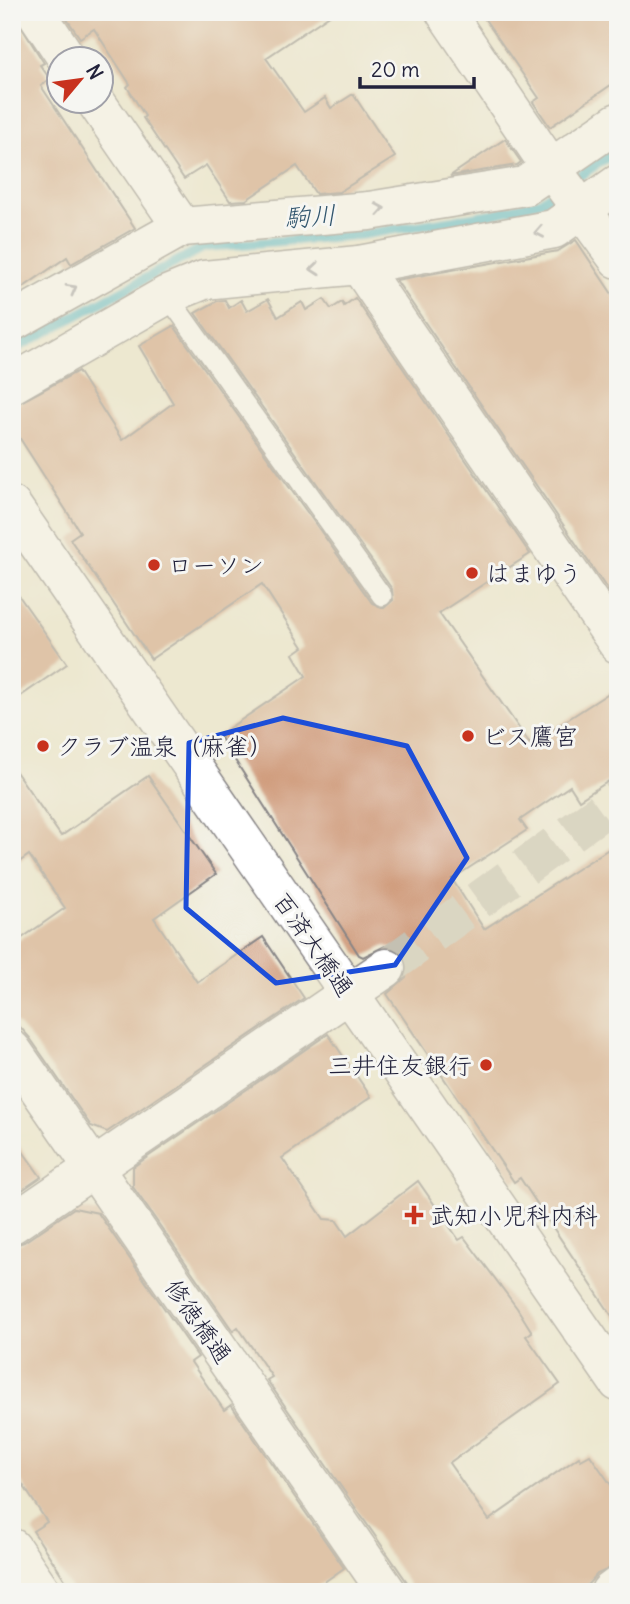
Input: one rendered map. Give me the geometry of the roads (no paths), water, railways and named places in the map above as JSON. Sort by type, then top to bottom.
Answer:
[{"type":"street","points":[[36,12],[59,46]]},
{"type":"street","points":[[445,12],[552,169],[618,259]]},
{"type":"street","points":[[105,116],[181,228]]},
{"type":"street","points":[[12,323],[181,228],[369,211],[525,186],[618,122]]},
{"type":"street","points":[[12,384],[167,295],[204,280],[359,265],[554,229],[580,205],[618,184]]},
{"type":"street","points":[[359,265],[618,644]]},
{"type":"street","name":"百済大橋通","points":[[12,506],[618,1382]]},
{"type":"street","points":[[12,1224],[386,968]]},
{"type":"street","name":"修徳橋通","points":[[12,1050],[387,1592]]},
{"type":"street","points":[[12,1548],[42,1592]]},
{"type":"street","points":[[610,1592],[618,1586]]},
{"type":"lane","points":[[167,295],[382,596]]},
{"type":"waterway","name":"駒川","points":[[12,350],[204,247],[359,235],[491,214],[542,201],[618,150]]},
{"type":"tunnel","points":[[386,968],[618,799]]},
{"type":"place","name":"ローソン","points":[[154,565]]},
{"type":"place","name":"はまゆう","points":[[472,573]]},
{"type":"place","name":"ビス鷹宮","points":[[468,736]]},
{"type":"place","name":"クラブ温泉（麻雀）","points":[[43,746]]},
{"type":"place","name":"三井住友銀行","points":[[486,1065]]},
{"type":"place","name":"武知小児科内科","points":[[414,1215]]}]
